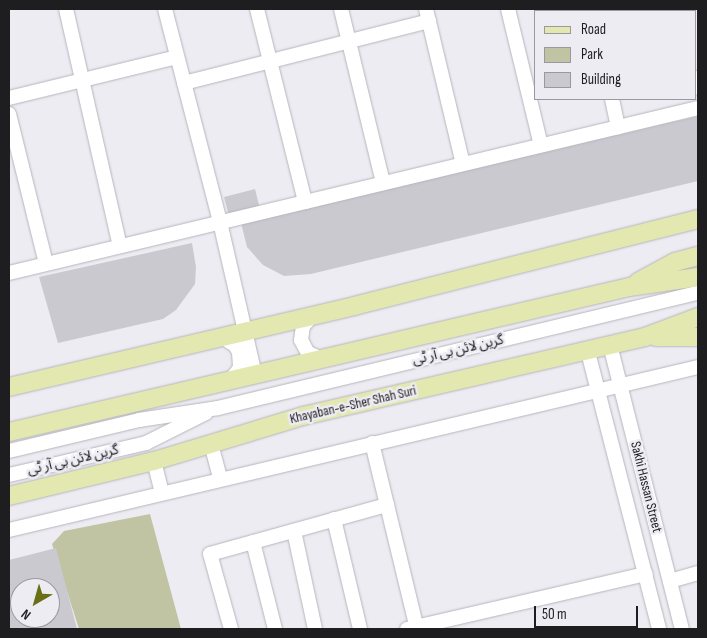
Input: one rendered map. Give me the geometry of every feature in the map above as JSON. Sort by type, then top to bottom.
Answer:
[{"type":"main road","points":[[9,387],[313,315],[698,220]]},
{"type":"main road","points":[[629,287],[675,262],[698,256]]},
{"type":"main road","points":[[9,432],[629,287],[681,281],[698,277]]},
{"type":"main road","name":"Khayaban-e-Sher Shah Suri","points":[[9,496],[154,461],[302,416],[588,352],[645,337],[695,317]]},
{"type":"main road","points":[[645,337],[698,336]]},
{"type":"street","points":[[66,9],[120,246]]},
{"type":"street","points":[[165,9],[220,222],[255,375]]},
{"type":"street","points":[[257,9],[305,202]]},
{"type":"street","points":[[341,9],[383,183]]},
{"type":"street","points":[[508,9],[541,145]]},
{"type":"street","points":[[184,83],[349,41],[427,15],[463,164]]},
{"type":"street","points":[[9,98],[177,57]]},
{"type":"street","points":[[612,100],[618,127]]},
{"type":"street","points":[[9,273],[698,108]]},
{"type":"street","points":[[9,114],[46,264]]},
{"type":"street","name":"گرین لائن بی آر ٹی","points":[[9,452],[139,420],[218,408],[698,293]]},
{"type":"street","points":[[313,315],[303,326],[301,340],[308,353],[322,359]]},
{"type":"street","points":[[222,337],[229,340],[239,352],[240,368],[230,381]]},
{"type":"street","name":"Sakhi Hassan Street","points":[[610,346],[682,629]]},
{"type":"street","name":"Sakhi Hassan Street","points":[[588,352],[646,574],[658,629]]},
{"type":"street","points":[[9,530],[598,388],[698,366]]},
{"type":"street","name":"گرین لائن بی آر ٹی","points":[[9,475],[146,443],[218,408]]},
{"type":"street","points":[[372,443],[413,628],[646,574]]},
{"type":"street","points":[[210,444],[220,478]]},
{"type":"street","points":[[154,461],[162,492]]},
{"type":"street","points":[[231,629],[210,554],[387,505]]},
{"type":"street","points":[[334,519],[360,629]]},
{"type":"street","points":[[294,530],[315,629]]},
{"type":"street","points":[[253,542],[275,629]]},
{"type":"street","points":[[670,580],[698,573]]},
{"type":"green space","points":[[150,514],[181,629],[79,629],[52,544],[64,531]]},
{"type":"building","points":[[698,116],[698,181],[311,274],[284,276],[263,265],[247,247],[241,223]]},
{"type":"building","points":[[255,189],[260,209],[229,216],[224,197]]},
{"type":"building","points":[[192,243],[196,267],[195,284],[176,310],[163,319],[58,343],[39,277]]},
{"type":"building","points":[[56,548],[77,629],[9,629],[9,560]]}]
